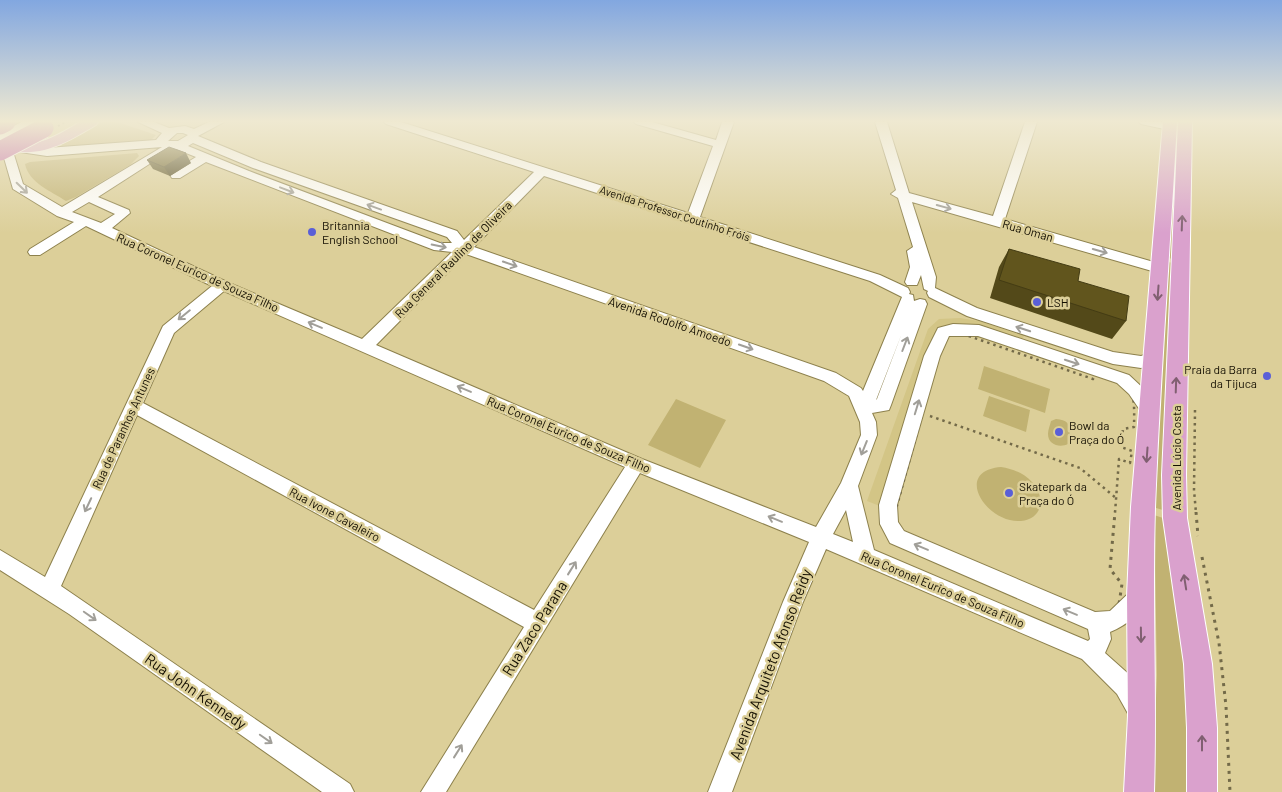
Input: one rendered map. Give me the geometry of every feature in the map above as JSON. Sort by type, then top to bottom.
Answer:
[{"type":"main road","name":"Avenida Lúcio Costa","points":[[1139,792],[1142,716],[1140,596],[1143,507],[1159,268],[1171,159]]},
{"type":"main road","name":"Avenida Lúcio Costa","points":[[1175,159],[1175,518],[1198,664],[1202,728],[1202,792]]},
{"type":"street","name":"Rua Coronel Eurico de Souza Filho","points":[[7,159],[17,186],[62,213],[85,221],[222,285],[636,464],[821,537],[1089,652],[1125,686],[1142,716]]},
{"type":"street","points":[[62,213],[148,159]]},
{"type":"street","points":[[176,176],[202,159]]},
{"type":"street","name":"Avenida Rodolfo Amoedo","points":[[209,159],[244,174],[439,247],[464,248],[830,377],[855,392],[864,408]]},
{"type":"street","name":"Avenida Rodolfo Amoedo","points":[[242,159],[257,166],[452,234],[464,248]]},
{"type":"street","name":"Avenida Professor Coutinho Fróis","points":[[506,159],[693,218],[875,278],[910,292],[931,290]]},
{"type":"street","points":[[693,218],[716,159]]},
{"type":"street","points":[[888,159],[929,277],[931,290],[935,296],[930,302],[910,292]]},
{"type":"street","points":[[866,556],[849,486],[869,435],[864,408],[882,405],[917,266],[891,159]]},
{"type":"street","points":[[998,221],[1019,159]]},
{"type":"street","points":[[244,174],[257,166]]},
{"type":"street","name":"Rua General Raulino de Oliveira","points":[[365,346],[542,171]]},
{"type":"street","name":"Rua Oman","points":[[901,195],[1159,268]]},
{"type":"street","points":[[88,196],[124,213],[102,229]]},
{"type":"street","points":[[35,252],[85,221]]},
{"type":"street","name":"Rua de Paranhos Antunes","points":[[49,590],[168,330],[222,285]]},
{"type":"street","points":[[931,290],[972,312],[1123,379],[1132,384],[1139,392],[1150,411]]},
{"type":"street","points":[[1140,596],[1117,621],[1106,624],[1095,622],[897,537],[889,524],[888,505],[932,356],[943,332],[953,329],[979,331],[1141,362],[1154,358]]},
{"type":"street","name":"Rua Ivone Cavaleiro","points":[[134,405],[537,623]]},
{"type":"street","name":"Rua Zaco Parana","points":[[433,792],[636,464]]},
{"type":"street","name":"Avenida Arquiteto Afonso Reidy","points":[[720,792],[821,537],[849,486]]},
{"type":"street","name":"Rua John Kennedy","points":[[0,559],[76,607],[342,792]]},
{"type":"street","points":[[1089,652],[1096,650],[1102,638],[1095,622]]},
{"type":"path","points":[[955,334],[963,334],[1093,379],[1094,373],[1126,385],[1135,397],[1134,426],[1123,429],[1120,448],[1132,451],[1130,463],[1119,460],[1116,498],[1110,569],[1122,584],[1119,604],[1106,617],[1093,617],[900,533],[892,519],[942,340],[955,334]]},
{"type":"path","points":[[1195,403],[1194,490],[1199,542]]},
{"type":"path","points":[[922,413],[1080,468],[1116,498]]},
{"type":"path","points":[[1200,551],[1219,643],[1226,706],[1230,792]]},
{"type":"shaded area","points":[[66,159],[136,159],[130,165],[66,201],[47,190],[31,176],[25,164]]},
{"type":"shaded area","points":[[1173,159],[1178,159],[1173,259],[1168,258]]},
{"type":"shaded area","points":[[1168,262],[1173,263],[1166,511],[1153,507]]},
{"type":"shaded area","points":[[960,318],[979,321],[1024,336],[1016,350],[963,333],[945,335],[890,510],[867,501],[928,329],[939,319]]},
{"type":"shaded area","points":[[984,366],[1050,389],[1045,413],[978,389]]},
{"type":"shaded area","points":[[989,396],[1030,410],[1026,432],[983,416]]},
{"type":"shaded area","points":[[676,399],[726,420],[700,468],[648,445]]},
{"type":"shaded area","name":"Bowl da Praça do Ó","points":[[1056,419],[1062,420],[1070,427],[1068,444],[1062,446],[1055,445],[1050,441],[1048,432],[1051,421]]},
{"type":"shaded area","name":"Skatepark da Praça do Ó","points":[[1001,467],[1014,470],[1032,482],[1039,494],[1040,500],[1038,512],[1034,516],[1021,521],[1008,520],[987,506],[980,497],[977,487],[979,478],[986,471]]},
{"type":"shaded area","points":[[1154,515],[1166,519],[1184,635],[1190,792],[1152,792],[1157,675]]},
{"type":"building","points":[[149,159],[177,159],[164,167],[147,160]]},
{"type":"building","points":[[1009,249],[1080,269],[1078,281],[1129,296],[1126,321],[999,280]]},
{"type":"place","name":"Britannia English School","points":[[312,232]]},
{"type":"place","name":"LSH","points":[[1037,302]]},
{"type":"place","name":"Praia da Barra da Tijuca","points":[[1267,376]]},
{"type":"place","name":"Bowl da Praça do Ó","points":[[1059,432]]},
{"type":"place","name":"Skatepark da Praça do Ó","points":[[1009,493]]}]
